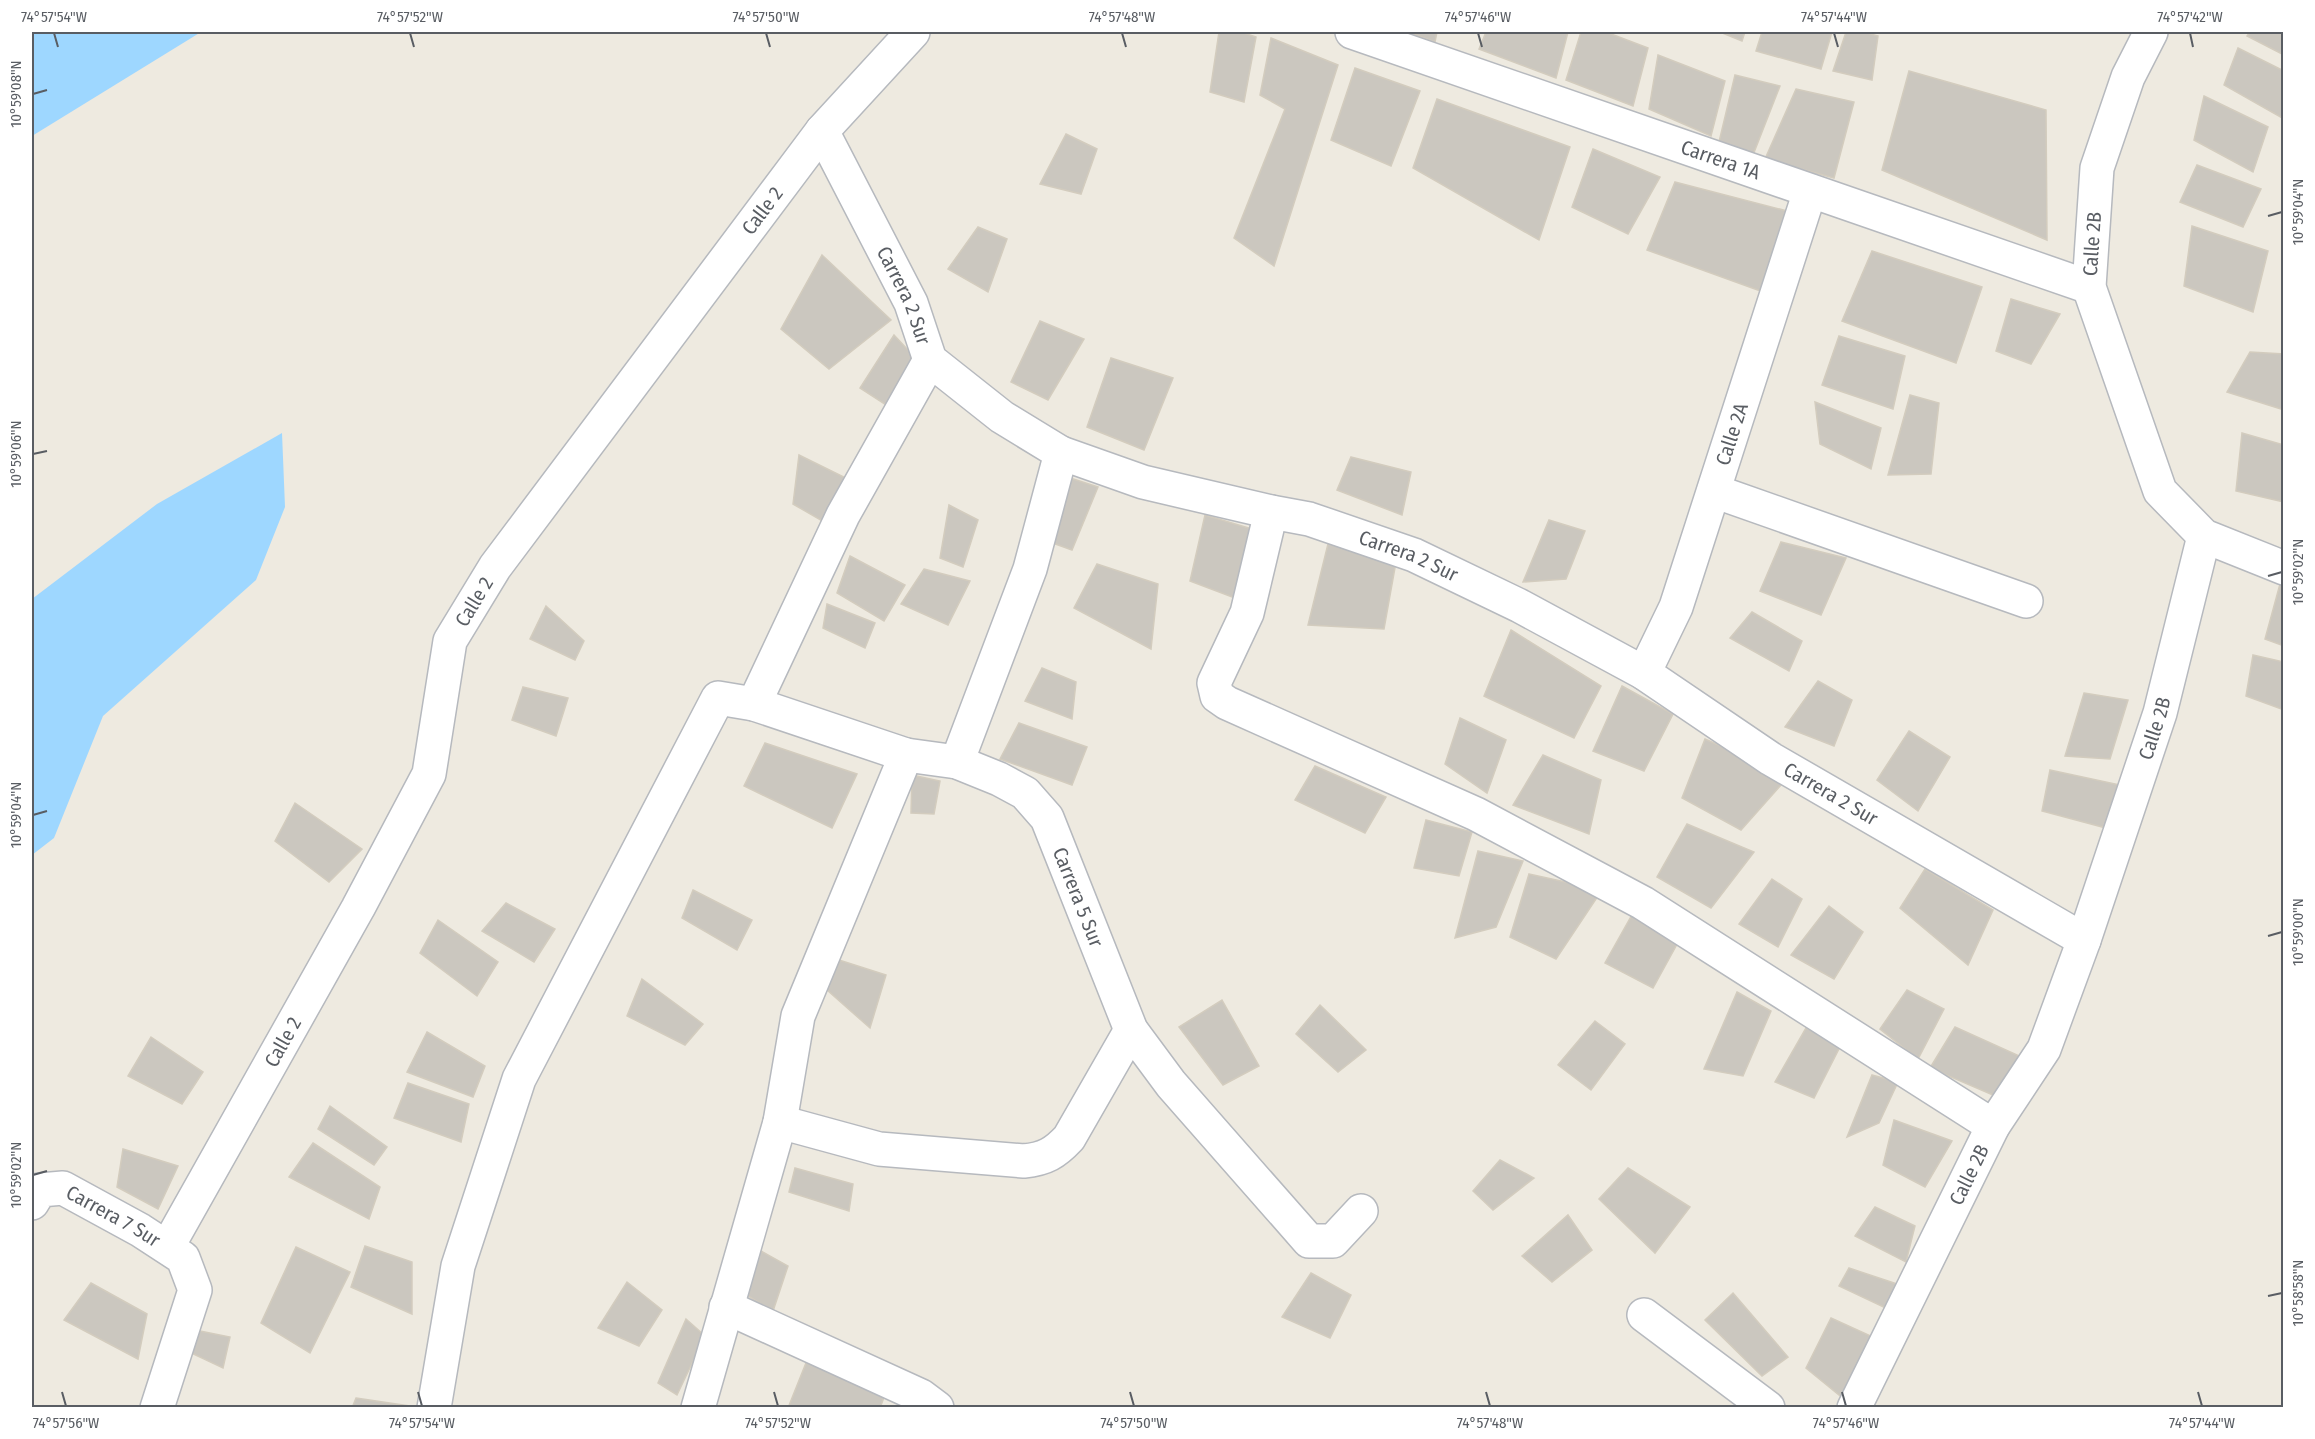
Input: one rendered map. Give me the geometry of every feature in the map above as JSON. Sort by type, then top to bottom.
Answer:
[{"type":"street","name":"Calle 2","points":[[175,1252],[429,774],[450,641],[495,567],[822,131],[912,32]]},
{"type":"street","name":"Carrera 1A","points":[[1352,32],[2089,287]]},
{"type":"street","name":"Calle 2B","points":[[1854,1407],[1993,1126],[2044,1049],[2084,939],[2160,713],[2204,537],[2160,491],[2089,287],[2097,168],[2128,76],[2151,32]]},
{"type":"street","name":"Carrera 2 Sur","points":[[822,131],[911,303],[930,360],[1002,417],[1061,453],[1143,482],[1309,519],[1414,555],[1520,606],[1644,673],[1771,759],[2084,939]]},
{"type":"street","name":"Calle 2A","points":[[1644,673],[1676,607],[1810,192]]},
{"type":"street","points":[[754,704],[843,515],[930,360]]},
{"type":"street","points":[[957,762],[1030,568],[1061,453]]},
{"type":"street","points":[[1714,491],[2026,601]]},
{"type":"street","points":[[1271,512],[1247,613],[1214,683],[1217,696],[1227,703],[1476,814],[1643,903],[1993,1126]]},
{"type":"street","points":[[2204,537],[2283,568]]},
{"type":"street","name":"Carrera 5 Sur","points":[[434,1407],[458,1266],[519,1079],[718,698],[754,704],[906,755],[957,762],[999,779],[1025,793],[1047,818],[1131,1030],[1171,1084],[1309,1241],[1332,1241],[1361,1211]]},
{"type":"street","points":[[698,1407],[780,1122],[798,1016],[906,755]]},
{"type":"street","points":[[780,1122],[879,1149],[1024,1161],[1042,1159],[1057,1151],[1069,1138],[1131,1030]]},
{"type":"street","name":"Carrera 7 Sur","points":[[36,1197],[63,1188],[175,1252]]},
{"type":"street","points":[[157,1407],[195,1290],[175,1252]]},
{"type":"street","points":[[726,1307],[921,1396],[937,1407]]},
{"type":"street","points":[[1644,1315],[1768,1407]]},
{"type":"water","points":[[32,32],[201,32],[32,136]]},
{"type":"water","points":[[282,433],[285,507],[256,580],[103,716],[54,838],[32,855],[32,599],[157,504]]},
{"type":"building","points":[[1219,32],[1241,32],[1256,37],[1244,102],[1210,92]]},
{"type":"building","points":[[1408,32],[1437,32],[1435,42]]},
{"type":"building","points":[[1486,32],[1568,32],[1556,78],[1479,49]]},
{"type":"building","points":[[1581,32],[1606,32],[1648,48],[1633,106],[1566,80]]},
{"type":"building","points":[[1720,32],[1745,32],[1742,41]]},
{"type":"building","points":[[1762,32],[1832,32],[1821,69],[1756,51]]},
{"type":"building","points":[[1846,32],[1864,32],[1878,36],[1872,80],[1833,71]]},
{"type":"building","points":[[2250,32],[2284,32],[2284,55],[2247,36]]},
{"type":"building","points":[[1271,38],[1338,65],[1274,266],[1234,238],[1285,109],[1260,95]]},
{"type":"building","points":[[2238,48],[2284,71],[2284,119],[2224,85]]},
{"type":"building","points":[[1658,55],[1725,81],[1711,136],[1649,109]]},
{"type":"building","points":[[1355,68],[1420,91],[1391,166],[1331,140]]},
{"type":"building","points":[[1909,71],[2046,110],[2047,240],[1882,170]]},
{"type":"building","points":[[1735,75],[1780,86],[1753,155],[1719,142]]},
{"type":"building","points":[[1796,89],[1854,102],[1834,178],[1765,159]]},
{"type":"building","points":[[2204,96],[2268,127],[2253,172],[2194,140]]},
{"type":"building","points":[[1437,99],[1570,147],[1539,240],[1413,168]]},
{"type":"building","points":[[1066,134],[1097,149],[1081,194],[1040,184]]},
{"type":"building","points":[[1593,149],[1660,177],[1628,234],[1572,207]]},
{"type":"building","points":[[2197,165],[2261,189],[2243,227],[2180,202]]},
{"type":"building","points":[[1675,182],[1791,212],[1766,293],[1647,250]]},
{"type":"building","points":[[2192,226],[2268,251],[2253,312],[2184,286]]},
{"type":"building","points":[[978,227],[1007,239],[988,292],[948,269]]},
{"type":"building","points":[[1872,251],[1982,287],[1956,363],[1842,321]]},
{"type":"building","points":[[822,255],[891,320],[829,369],[781,329]]},
{"type":"building","points":[[2011,299],[2060,314],[2031,364],[1996,351]]},
{"type":"building","points":[[1040,321],[1084,339],[1048,400],[1011,382]]},
{"type":"building","points":[[894,335],[925,368],[900,414],[860,388]]},
{"type":"building","points":[[1839,336],[1905,356],[1893,409],[1822,385]]},
{"type":"building","points":[[2250,352],[2284,354],[2284,410],[2227,392]]},
{"type":"building","points":[[1111,358],[1173,378],[1144,450],[1087,427]]},
{"type":"building","points":[[1910,395],[1939,403],[1931,474],[1888,475]]},
{"type":"building","points":[[1815,402],[1881,428],[1871,469],[1820,444]]},
{"type":"building","points":[[2242,433],[2284,445],[2284,502],[2236,491]]},
{"type":"building","points":[[799,455],[850,480],[831,526],[793,504]]},
{"type":"building","points":[[1351,457],[1411,472],[1402,515],[1337,490]]},
{"type":"building","points":[[1058,474],[1098,487],[1072,550],[1047,541]]},
{"type":"building","points":[[949,505],[978,520],[963,567],[940,558]]},
{"type":"building","points":[[1205,515],[1259,531],[1248,603],[1190,581]]},
{"type":"building","points":[[1549,520],[1585,531],[1566,579],[1523,582]]},
{"type":"building","points":[[1781,542],[1846,558],[1821,615],[1760,591]]},
{"type":"building","points":[[1328,544],[1396,562],[1384,629],[1308,625]]},
{"type":"building","points":[[850,556],[905,585],[884,621],[837,593]]},
{"type":"building","points":[[1097,564],[1158,584],[1151,649],[1074,608]]},
{"type":"building","points":[[924,569],[970,581],[948,625],[901,604]]},
{"type":"building","points":[[2280,584],[2284,585],[2284,646],[2265,639]]},
{"type":"building","points":[[827,604],[875,623],[865,648],[823,628]]},
{"type":"building","points":[[546,606],[584,641],[575,660],[530,639]]},
{"type":"building","points":[[1752,612],[1802,641],[1789,671],[1730,638]]},
{"type":"building","points":[[1511,630],[1601,686],[1574,738],[1484,696]]},
{"type":"building","points":[[2253,655],[2284,662],[2284,710],[2246,696]]},
{"type":"building","points":[[1042,668],[1076,682],[1072,719],[1025,701]]},
{"type":"building","points":[[1818,681],[1852,700],[1834,746],[1785,727]]},
{"type":"building","points":[[1622,686],[1673,714],[1644,771],[1593,751]]},
{"type":"building","points":[[523,687],[568,698],[556,736],[512,720]]},
{"type":"building","points":[[2084,693],[2128,700],[2110,759],[2065,756]]},
{"type":"building","points":[[1460,718],[1506,740],[1487,793],[1445,764]]},
{"type":"building","points":[[1019,723],[1087,747],[1072,785],[1000,759]]},
{"type":"building","points":[[1909,731],[1950,757],[1918,811],[1877,780]]},
{"type":"building","points":[[1705,739],[1789,776],[1741,830],[1682,798]]},
{"type":"building","points":[[765,743],[857,774],[832,828],[744,786]]},
{"type":"building","points":[[1543,755],[1601,780],[1589,834],[1513,805]]},
{"type":"building","points":[[1315,766],[1386,797],[1365,833],[1295,800]]},
{"type":"building","points":[[2050,770],[2120,785],[2106,828],[2042,811]]},
{"type":"building","points":[[912,775],[940,781],[934,814],[911,813]]},
{"type":"building","points":[[295,803],[362,849],[329,882],[275,841]]},
{"type":"building","points":[[1426,820],[1472,832],[1459,876],[1414,868]]},
{"type":"building","points":[[1687,824],[1754,852],[1711,908],[1657,877]]},
{"type":"building","points":[[1478,851],[1523,861],[1496,927],[1455,938]]},
{"type":"building","points":[[1925,869],[1993,910],[1968,965],[1900,908]]},
{"type":"building","points":[[1529,874],[1602,890],[1556,959],[1510,937]]},
{"type":"building","points":[[1772,879],[1802,899],[1778,947],[1739,924]]},
{"type":"building","points":[[693,890],[752,920],[737,950],[682,918]]},
{"type":"building","points":[[506,903],[555,929],[534,962],[482,931]]},
{"type":"building","points":[[1638,904],[1681,937],[1653,988],[1605,963]]},
{"type":"building","points":[[1829,906],[1863,932],[1834,979],[1791,955]]},
{"type":"building","points":[[438,920],[498,962],[477,996],[420,953]]},
{"type":"building","points":[[839,960],[886,975],[870,1028],[826,989]]},
{"type":"building","points":[[642,979],[703,1024],[685,1045],[627,1016]]},
{"type":"building","points":[[1907,990],[1944,1009],[1918,1059],[1880,1029]]},
{"type":"building","points":[[1737,992],[1771,1011],[1743,1076],[1704,1069]]},
{"type":"building","points":[[1222,1000],[1259,1066],[1223,1085],[1179,1027]]},
{"type":"building","points":[[1320,1005],[1366,1050],[1338,1072],[1296,1034]]},
{"type":"building","points":[[1595,1021],[1625,1044],[1591,1090],[1558,1065]]},
{"type":"building","points":[[1955,1027],[2026,1059],[2000,1098],[1930,1068]]},
{"type":"building","points":[[1806,1028],[1842,1043],[1814,1098],[1775,1082]]},
{"type":"building","points":[[427,1032],[485,1066],[473,1097],[407,1072]]},
{"type":"building","points":[[151,1037],[203,1072],[182,1104],[128,1076]]},
{"type":"building","points":[[1872,1075],[1898,1082],[1879,1123],[1847,1137]]},
{"type":"building","points":[[408,1083],[469,1104],[461,1142],[394,1118]]},
{"type":"building","points":[[330,1106],[387,1147],[374,1165],[318,1129]]},
{"type":"building","points":[[1894,1120],[1952,1141],[1925,1187],[1883,1165]]},
{"type":"building","points":[[313,1143],[380,1187],[369,1219],[289,1177]]},
{"type":"building","points":[[123,1149],[178,1166],[158,1209],[117,1187]]},
{"type":"building","points":[[1500,1160],[1534,1178],[1493,1210],[1473,1191]]},
{"type":"building","points":[[795,1168],[853,1184],[849,1211],[789,1192]]},
{"type":"building","points":[[1628,1168],[1690,1207],[1655,1253],[1599,1199]]},
{"type":"building","points":[[1875,1207],[1915,1226],[1906,1262],[1855,1236]]},
{"type":"building","points":[[1568,1215],[1592,1250],[1552,1282],[1522,1256]]},
{"type":"building","points":[[365,1246],[412,1262],[412,1314],[351,1287]]},
{"type":"building","points":[[296,1247],[350,1272],[310,1353],[261,1323]]},
{"type":"building","points":[[761,1251],[788,1266],[773,1311],[740,1291]]},
{"type":"building","points":[[1849,1268],[1903,1286],[1890,1310],[1839,1286]]},
{"type":"building","points":[[1311,1273],[1351,1295],[1330,1338],[1282,1317]]},
{"type":"building","points":[[627,1282],[662,1310],[639,1346],[598,1328]]},
{"type":"building","points":[[91,1283],[147,1314],[138,1359],[64,1320]]},
{"type":"building","points":[[1733,1293],[1788,1357],[1762,1376],[1705,1320]]},
{"type":"building","points":[[1831,1318],[1873,1337],[1844,1399],[1806,1368]]},
{"type":"building","points":[[686,1319],[705,1336],[677,1395],[658,1383]]},
{"type":"building","points":[[200,1331],[230,1337],[223,1368],[189,1352]]},
{"type":"building","points":[[806,1363],[889,1384],[880,1408],[788,1408]]},
{"type":"building","points":[[356,1398],[416,1407],[416,1408],[352,1408]]}]
